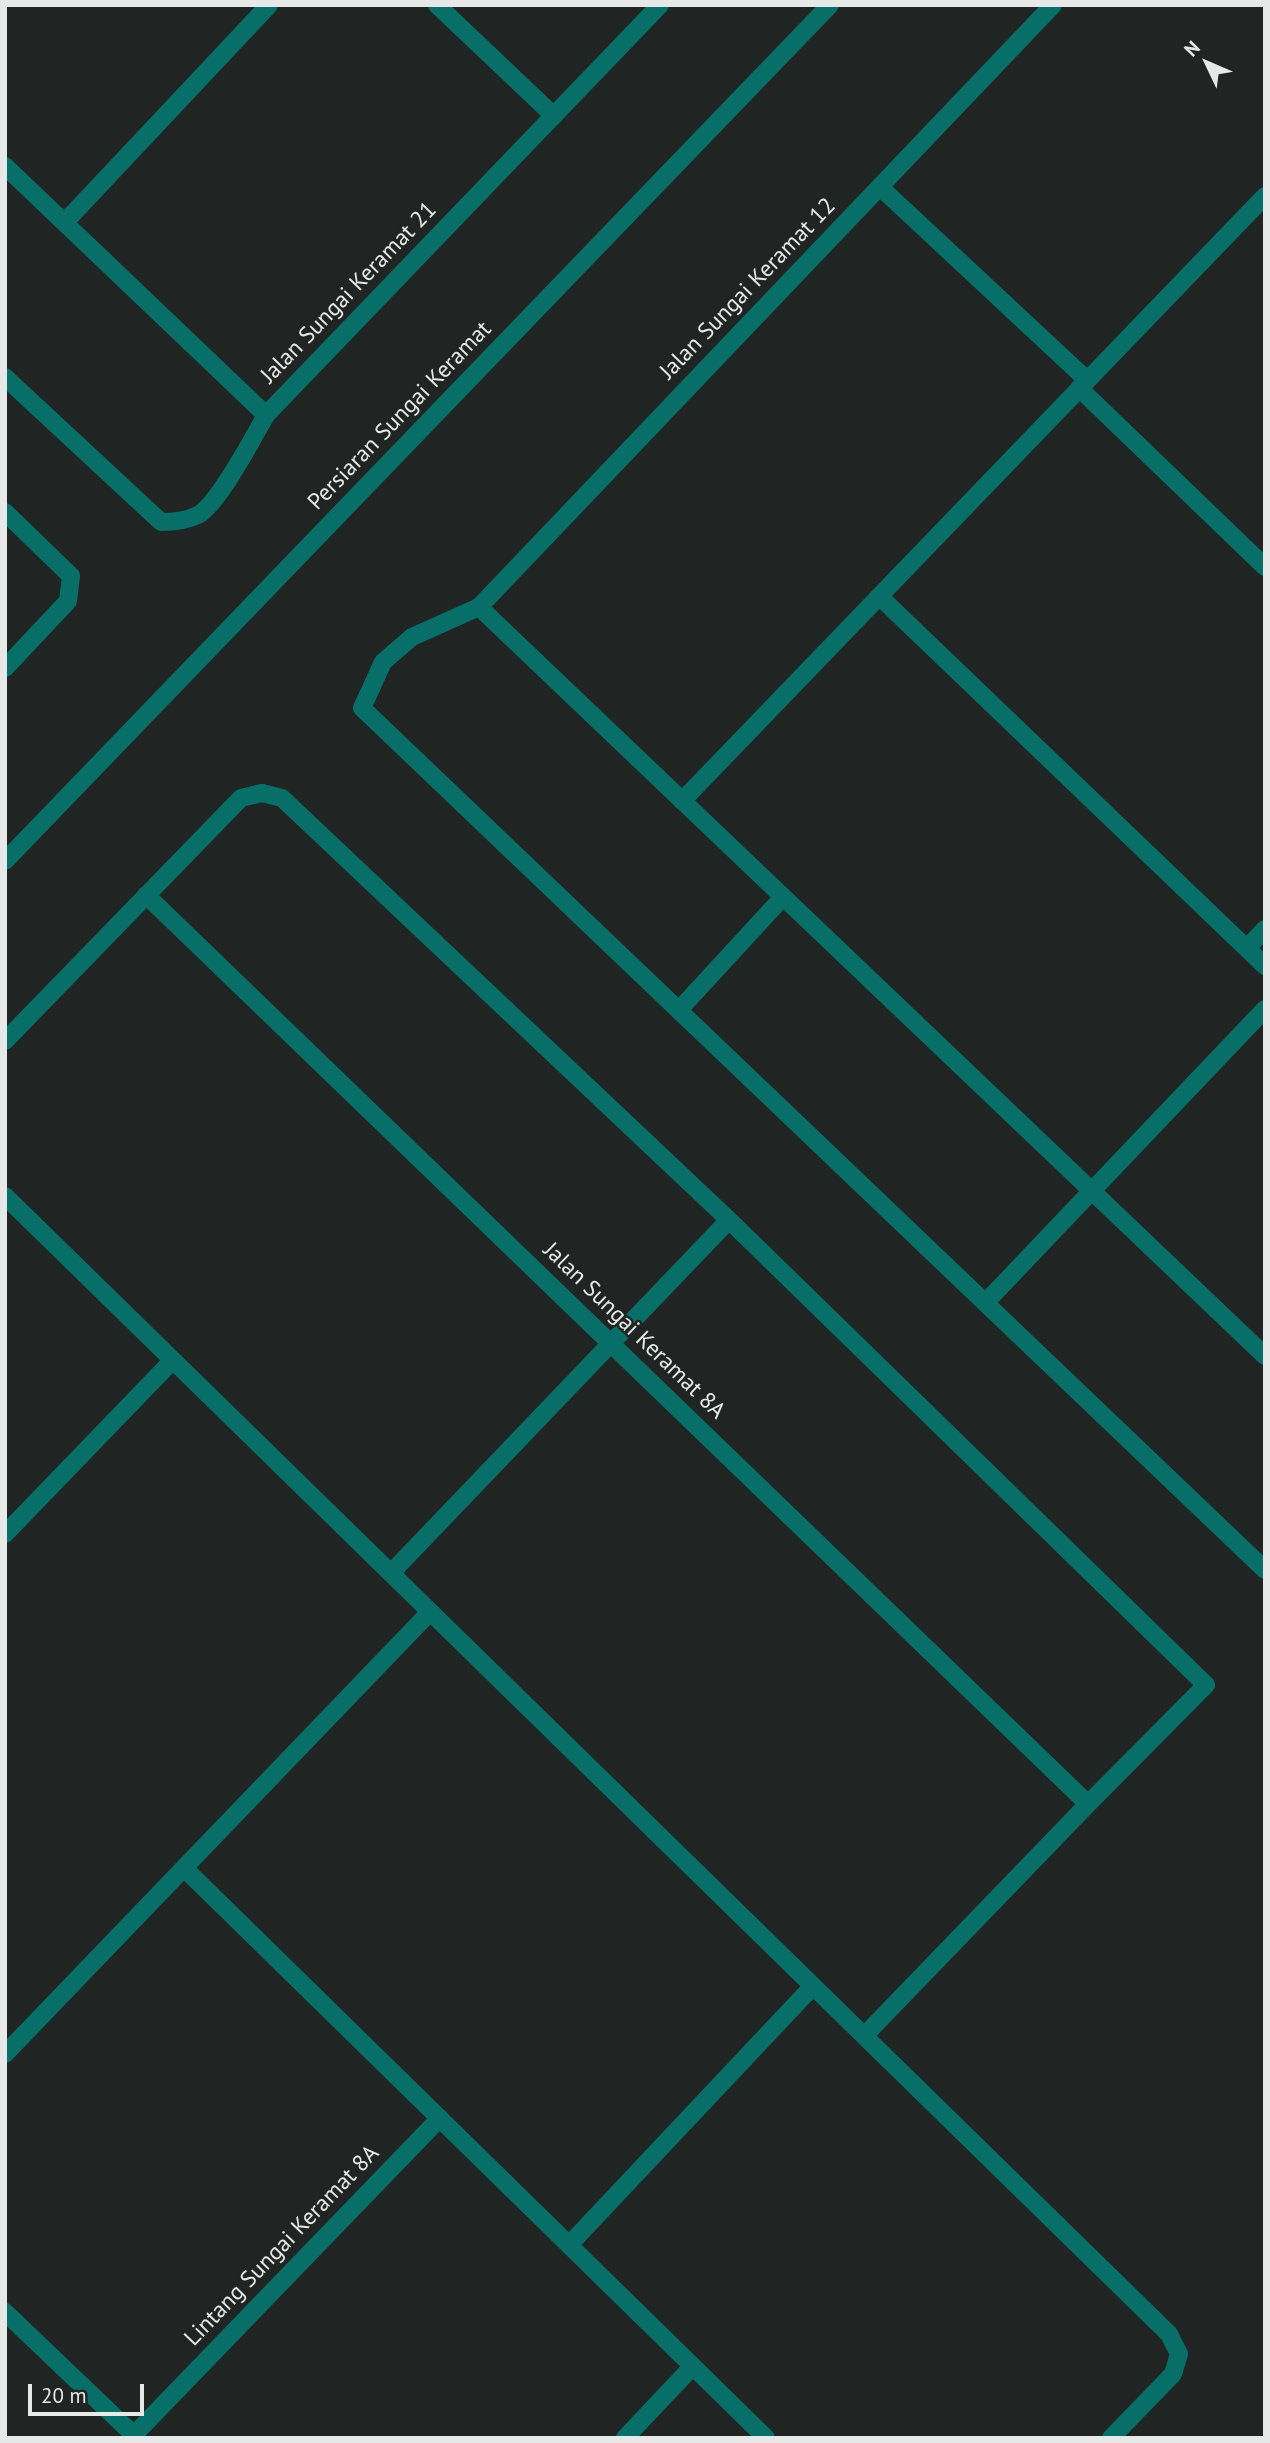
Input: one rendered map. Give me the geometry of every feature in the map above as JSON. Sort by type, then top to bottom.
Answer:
[{"type":"street","points":[[65,222],[270,5]]},
{"type":"street","points":[[437,5],[554,116]]},
{"type":"street","name":"Jalan Sungai Keramat 21","points":[[5,166],[266,415],[660,5]]},
{"type":"street","name":"Persiaran Sungai Keramat","points":[[5,861],[830,5]]},
{"type":"street","name":"Jalan Sungai Keramat 12","points":[[479,607],[1053,5]]},
{"type":"street","points":[[880,187],[1083,384],[1265,567]]},
{"type":"street","points":[[682,801],[1265,196]]},
{"type":"street","points":[[5,377],[161,522],[180,521],[201,514],[224,486],[266,415]]},
{"type":"street","points":[[5,512],[71,576],[68,601],[5,668]]},
{"type":"street","points":[[878,596],[1265,966]]},
{"type":"street","points":[[1265,1356],[479,607],[412,637],[383,662],[362,708],[1265,1570]]},
{"type":"street","points":[[5,1041],[241,798],[262,793],[282,798],[729,1220],[1206,1685],[864,2036]]},
{"type":"street","name":"Jalan Sungai Keramat 8A","points":[[146,895],[1088,1804]]},
{"type":"street","points":[[679,1010],[783,897]]},
{"type":"street","points":[[1247,948],[1265,929]]},
{"type":"street","points":[[986,1302],[1265,1009]]},
{"type":"street","points":[[5,1196],[1169,2334],[1180,2354],[1173,2374],[1111,2438]]},
{"type":"street","points":[[391,1573],[729,1220]]},
{"type":"street","points":[[5,1534],[173,1360]]},
{"type":"street","points":[[5,2054],[430,1612]]},
{"type":"street","points":[[184,1868],[766,2438]]},
{"type":"street","points":[[569,2245],[813,1986]]},
{"type":"street","name":"Lintang Sungai Keramat 8A","points":[[134,2437],[440,2118]]},
{"type":"street","points":[[5,2312],[134,2437]]},
{"type":"street","points":[[625,2438],[693,2366]]}]
